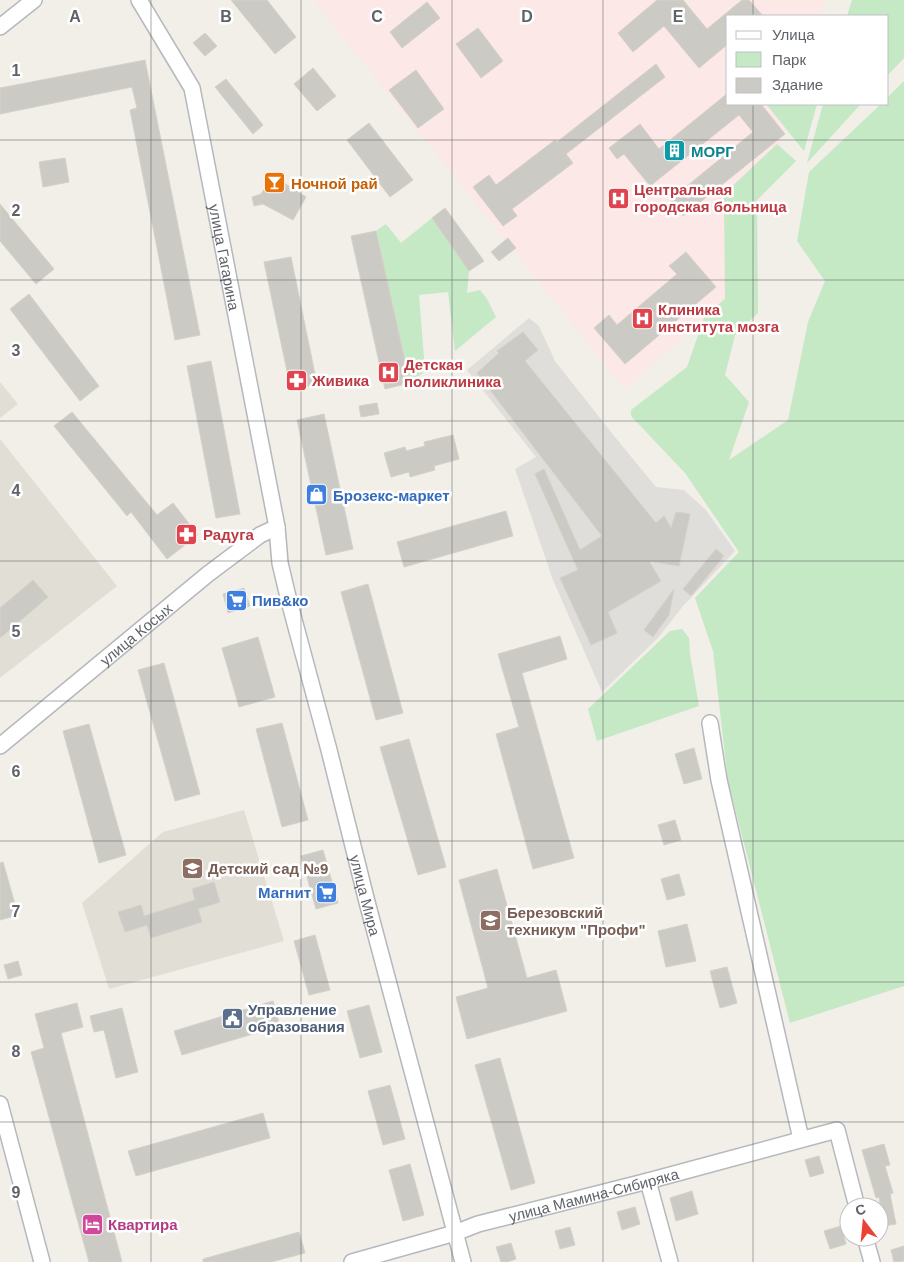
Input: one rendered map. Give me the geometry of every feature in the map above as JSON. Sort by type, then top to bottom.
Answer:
[{"type":"street","points":[[0,27],[34,0]]},
{"type":"street","name":"улица Гагарина","points":[[139,0],[192,88],[277,527]]},
{"type":"street","name":"улица Косых","points":[[0,746],[208,574],[260,535],[277,527]]},
{"type":"street","name":"улица Мира","points":[[277,527],[280,563],[289,601],[462,1262]]},
{"type":"street","points":[[710,723],[719,780],[800,1140]]},
{"type":"street","points":[[0,1104],[42,1262]]},
{"type":"street","name":"улица Мамина-Сибиряка","points":[[352,1262],[455,1233],[478,1224],[648,1181],[836,1130],[854,1197]]},
{"type":"street","points":[[648,1181],[670,1262]]},
{"type":"street","points":[[868,1247],[872,1262]]},
{"type":"shaded area","name":"Центральная городская больница","points":[[313,0],[825,0],[820,15],[726,15],[726,105],[793,105],[734,292],[624,389]]},
{"type":"shaded area","points":[[529,318],[539,326],[555,361],[656,487],[684,490],[706,510],[735,551],[683,606],[658,638],[602,692],[553,580],[515,469],[536,457],[467,370]]},
{"type":"shaded area","points":[[0,382],[18,404],[0,418]]},
{"type":"shaded area","points":[[0,439],[117,586],[0,678]]},
{"type":"shaded area","name":"Детский сад №9","points":[[244,810],[284,941],[109,989],[82,903],[163,832]]},
{"type":"green space","points":[[852,0],[904,0],[904,58],[889,74],[889,15],[847,15]]},
{"type":"green space","points":[[904,81],[904,986],[790,1023],[728,781],[713,651],[695,598],[739,552],[685,473],[631,416],[631,410],[687,367],[705,315],[725,299],[724,194],[777,144],[796,161],[757,200],[758,313],[735,335],[725,375],[749,402],[729,460],[788,420],[808,322],[825,281],[797,241],[809,172],[880,105],[889,105],[889,96]]},
{"type":"green space","points":[[767,105],[817,105],[804,151]]},
{"type":"green space","points":[[823,105],[860,105],[807,163]]},
{"type":"green space","points":[[432,218],[469,271],[467,293],[480,290],[496,317],[455,351],[448,292],[419,295],[425,371],[410,383],[376,231],[386,224],[401,243]]},
{"type":"green space","points":[[682,629],[689,638],[699,706],[597,741],[588,709],[670,631]]},
{"type":"building","points":[[231,0],[267,0],[296,37],[275,54]]},
{"type":"building","points":[[657,0],[683,0],[707,29],[742,0],[749,0],[762,15],[726,15],[726,46],[699,68],[664,26],[633,52],[618,33]]},
{"type":"building","points":[[427,2],[440,18],[402,48],[390,32]]},
{"type":"building","points":[[478,28],[503,61],[481,78],[456,44]]},
{"type":"building","points":[[205,33],[217,46],[205,56],[193,43]]},
{"type":"building","points":[[145,60],[200,335],[175,340],[130,110],[137,108],[132,87],[0,114],[0,88]]},
{"type":"building","points":[[656,64],[665,77],[566,154],[573,163],[512,209],[517,216],[503,226],[473,187],[489,175],[496,185],[555,140],[557,142]]},
{"type":"building","points":[[313,68],[336,96],[317,111],[294,84]]},
{"type":"building","points":[[416,70],[444,109],[418,128],[389,90]]},
{"type":"building","points":[[226,79],[263,125],[253,134],[215,87]]},
{"type":"building","name":"МОРГ","points":[[726,95],[726,105],[762,105],[785,134],[683,216],[670,200],[753,132],[739,115],[650,186],[624,154],[617,159],[609,148],[640,124],[659,149]]},
{"type":"building","points":[[369,123],[413,180],[390,197],[347,140]]},
{"type":"building","points":[[65,158],[69,182],[43,187],[39,162]]},
{"type":"building","points":[[273,176],[306,197],[293,220],[263,204],[254,206],[252,197],[261,194]]},
{"type":"building","points":[[0,204],[54,269],[36,284],[0,241]]},
{"type":"building","points":[[445,208],[484,261],[469,271],[432,218]]},
{"type":"building","points":[[376,231],[410,383],[385,389],[351,236]]},
{"type":"building","points":[[508,238],[516,248],[499,261],[491,252]]},
{"type":"building","name":"Клиника института мозга","points":[[686,252],[716,287],[625,364],[594,328],[609,315],[617,325],[677,274],[669,266]]},
{"type":"building","points":[[291,257],[317,384],[291,390],[264,262]]},
{"type":"building","points":[[29,294],[99,386],[80,401],[10,309]]},
{"type":"building","points":[[523,332],[538,350],[525,361],[656,523],[664,516],[671,528],[676,512],[690,514],[679,566],[649,561],[661,581],[608,612],[617,633],[591,645],[560,578],[578,570],[535,474],[544,469],[580,550],[602,536],[477,373],[499,353],[497,351]]},
{"type":"building","points":[[211,361],[240,514],[216,518],[187,366]]},
{"type":"building","points":[[377,403],[379,414],[361,417],[359,406]]},
{"type":"building","points":[[72,412],[157,515],[173,503],[198,535],[167,559],[131,512],[127,516],[54,426]]},
{"type":"building","points":[[324,414],[353,549],[326,555],[297,420]]},
{"type":"building","points":[[453,435],[459,459],[434,466],[435,470],[410,477],[409,472],[391,477],[384,453],[405,447],[406,451],[425,446],[424,442]]},
{"type":"building","points":[[506,511],[513,536],[404,567],[397,542]]},
{"type":"building","points":[[716,549],[724,556],[691,596],[683,589]]},
{"type":"building","points":[[33,580],[48,597],[0,638],[0,608]]},
{"type":"building","points":[[368,584],[403,713],[376,720],[341,592]]},
{"type":"building","points":[[244,588],[250,606],[228,613],[223,594]]},
{"type":"building","points":[[674,589],[669,615],[653,637],[644,630]]},
{"type":"building","points":[[560,636],[567,659],[522,673],[574,858],[533,869],[496,734],[519,727],[498,654]]},
{"type":"building","points":[[258,637],[275,697],[239,707],[222,648]]},
{"type":"building","points":[[164,663],[200,794],[175,801],[138,670]]},
{"type":"building","points":[[282,723],[308,820],[282,827],[256,729]]},
{"type":"building","points":[[89,724],[126,855],[99,863],[63,731]]},
{"type":"building","points":[[409,739],[446,867],[418,875],[380,747]]},
{"type":"building","points":[[694,748],[702,779],[684,784],[675,754]]},
{"type":"building","points":[[675,820],[681,840],[664,845],[658,825]]},
{"type":"building","points":[[323,850],[338,903],[316,909],[301,856]]},
{"type":"building","points":[[3,862],[18,915],[0,920],[0,863]]},
{"type":"building","name":"Березовский техникум \"Профи\"","points":[[497,869],[527,978],[556,970],[567,1011],[467,1039],[456,997],[488,988],[459,880]]},
{"type":"building","points":[[679,874],[685,895],[667,900],[661,879]]},
{"type":"building","points":[[214,882],[220,902],[198,909],[202,922],[151,938],[147,925],[125,932],[118,912],[141,905],[144,916],[195,900],[192,889]]},
{"type":"building","points":[[687,924],[696,961],[666,967],[658,931]]},
{"type":"building","points":[[315,935],[330,990],[309,995],[294,941]]},
{"type":"building","points":[[18,961],[22,975],[8,979],[4,965]]},
{"type":"building","points":[[727,967],[737,1003],[720,1008],[710,971]]},
{"type":"building","points":[[273,1001],[280,1026],[182,1055],[174,1031]]},
{"type":"building","points":[[77,1003],[83,1027],[61,1033],[122,1262],[89,1262],[31,1052],[44,1048],[35,1014]]},
{"type":"building","points":[[369,1005],[382,1052],[360,1058],[347,1011]]},
{"type":"building","points":[[122,1008],[138,1072],[116,1078],[104,1030],[94,1032],[90,1016]]},
{"type":"building","points":[[500,1058],[535,1183],[511,1190],[475,1065]]},
{"type":"building","points":[[390,1085],[405,1139],[383,1145],[368,1091]]},
{"type":"building","points":[[263,1113],[270,1138],[136,1176],[128,1151]]},
{"type":"building","points":[[884,1144],[890,1165],[885,1166],[893,1193],[890,1194],[896,1224],[889,1225],[889,1197],[876,1197],[862,1150]]},
{"type":"building","points":[[819,1156],[824,1173],[810,1177],[805,1160]]},
{"type":"building","points":[[410,1164],[424,1215],[403,1221],[389,1170]]},
{"type":"building","points":[[692,1191],[698,1214],[676,1221],[670,1198]]},
{"type":"building","points":[[635,1207],[640,1224],[622,1230],[617,1212]]},
{"type":"building","points":[[570,1227],[575,1245],[560,1249],[555,1231]]},
{"type":"building","points":[[839,1227],[839,1246],[830,1249],[824,1231]]},
{"type":"building","points":[[299,1232],[305,1253],[271,1262],[203,1262],[203,1259]]},
{"type":"building","points":[[511,1243],[516,1259],[501,1262],[496,1247]]},
{"type":"building","points":[[904,1246],[904,1261],[894,1262],[891,1250]]},
{"type":"place","name":"МОРГ","points":[[675,151]]},
{"type":"place","name":"Ночной рай","points":[[275,183]]},
{"type":"place","name":"Центральная городская больница","points":[[618,198]]},
{"type":"place","name":"Клиника института мозга","points":[[642,318]]},
{"type":"place","name":"Детская поликлиника","points":[[388,373]]},
{"type":"place","name":"Живика","points":[[296,380]]},
{"type":"place","name":"Брозекс-маркет","points":[[317,495]]},
{"type":"place","name":"Радуга","points":[[187,534]]},
{"type":"place","name":"Пив&ко","points":[[236,600]]},
{"type":"place","name":"Детский сад №9","points":[[192,868]]},
{"type":"place","name":"Магнит","points":[[327,892]]},
{"type":"place","name":"Березовский техникум \"Профи\"","points":[[491,921]]},
{"type":"place","name":"Управление образования","points":[[232,1018]]},
{"type":"place","name":"Квартира","points":[[92,1224]]}]
